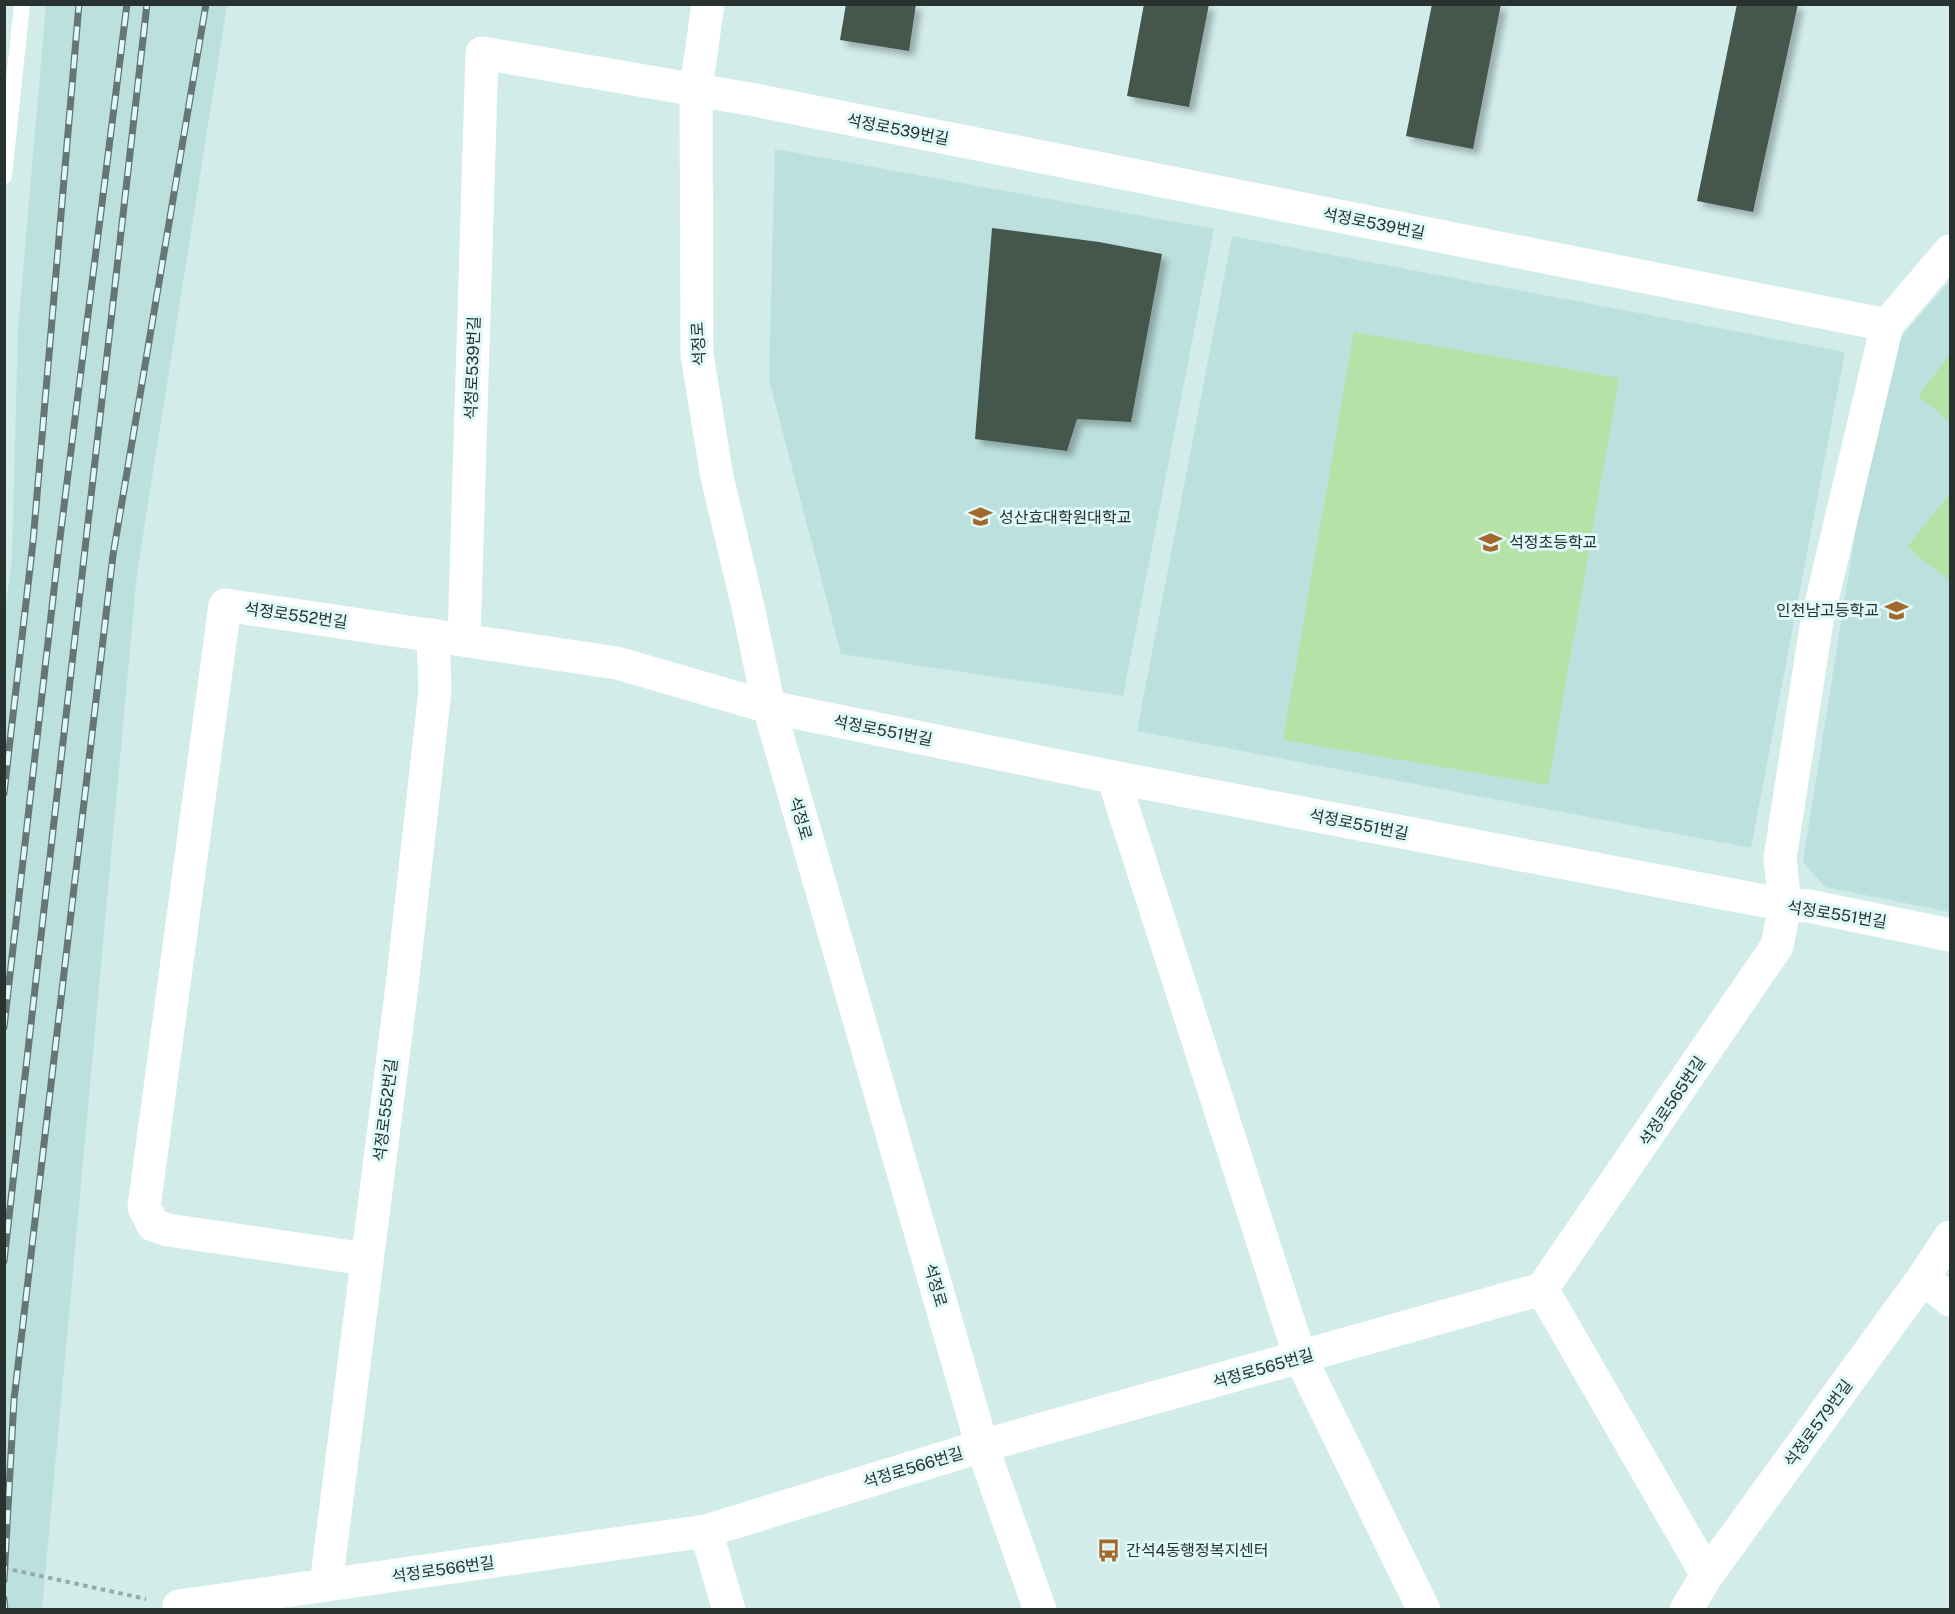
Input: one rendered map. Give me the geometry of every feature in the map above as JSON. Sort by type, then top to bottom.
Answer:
[{"type":"street","name":"석정로","points":[[708,4],[696,89],[697,355],[717,477],[769,707],[982,1446],[1040,1610]]},
{"type":"street","name":"석정로539번길","points":[[449,637],[482,53],[696,89],[1887,325]]},
{"type":"street","points":[[1887,325],[1950,251]]},
{"type":"street","name":"석정로565번길","points":[[982,1446],[1542,1289],[1777,946],[1785,905],[1780,858],[1817,621],[1887,325]]},
{"type":"street","name":"석정로552번길","points":[[366,1260],[168,1230],[153,1226],[144,1207],[225,605],[617,663],[769,707]]},
{"type":"street","name":"석정로552번길","points":[[326,1585],[402,986],[435,690],[449,637]]},
{"type":"street","name":"석정로551번길","points":[[769,707],[1113,777],[1785,905],[1808,906],[1950,935]]},
{"type":"street","points":[[1113,777],[1300,1357],[1424,1610]]},
{"type":"street","name":"석정로579번길","points":[[1686,1610],[1707,1575],[1923,1278],[1950,1237]]},
{"type":"street","points":[[1923,1278],[1950,1300]]},
{"type":"street","points":[[1542,1289],[1707,1575]]},
{"type":"street","name":"석정로566번길","points":[[180,1608],[706,1531],[982,1446]]},
{"type":"street","points":[[706,1531],[729,1610]]},
{"type":"lane","points":[[4,176],[22,4]]},
{"type":"path","points":[[4,1568],[180,1608]]},
{"type":"shaded area","points":[[46,5],[227,5],[137,573],[42,1609],[5,1610],[4,621],[12,558],[18,329]]},
{"type":"shaded area","name":"성산효대학원대학교","points":[[775,149],[1214,229],[1123,696],[841,654],[769,380]]},
{"type":"shaded area","name":"석정초등학교","points":[[1232,236],[1845,352],[1751,848],[1137,731]]},
{"type":"shaded area","name":"인천남고등학교","points":[[1950,281],[1950,912],[1825,887],[1803,862],[1883,358]]},
{"type":"green space","points":[[1354,332],[1619,378],[1548,785],[1283,740]]},
{"type":"green space","points":[[1950,354],[1950,422],[1918,396]]},
{"type":"green space","points":[[1950,493],[1950,581],[1907,547]]},
{"type":"building","points":[[846,4],[916,4],[909,51],[840,40]]},
{"type":"building","points":[[1144,4],[1209,4],[1189,107],[1127,96]]},
{"type":"building","points":[[1432,4],[1501,4],[1473,149],[1406,136]]},
{"type":"building","points":[[1737,4],[1798,4],[1753,212],[1697,201]]},
{"type":"building","points":[[992,228],[1099,242],[1162,254],[1131,422],[1077,419],[1067,451],[975,439]]},
{"type":"railway","points":[[4,793],[33,542],[79,4]]},
{"type":"railway","points":[[4,1027],[59,546],[127,4]]},
{"type":"railway","points":[[4,1261],[147,4]]},
{"type":"railway","points":[[4,1580],[14,1400],[113,555],[206,4]]},
{"type":"railway","points":[[4,1599],[5,1610]]},
{"type":"place","name":"성산효대학원대학교","points":[[981,517]]},
{"type":"place","name":"석정초등학교","points":[[1491,542]]},
{"type":"place","name":"인천남고등학교","points":[[1897,610]]},
{"type":"place","name":"간석4동행정복지센터","points":[[1108,1550]]}]
